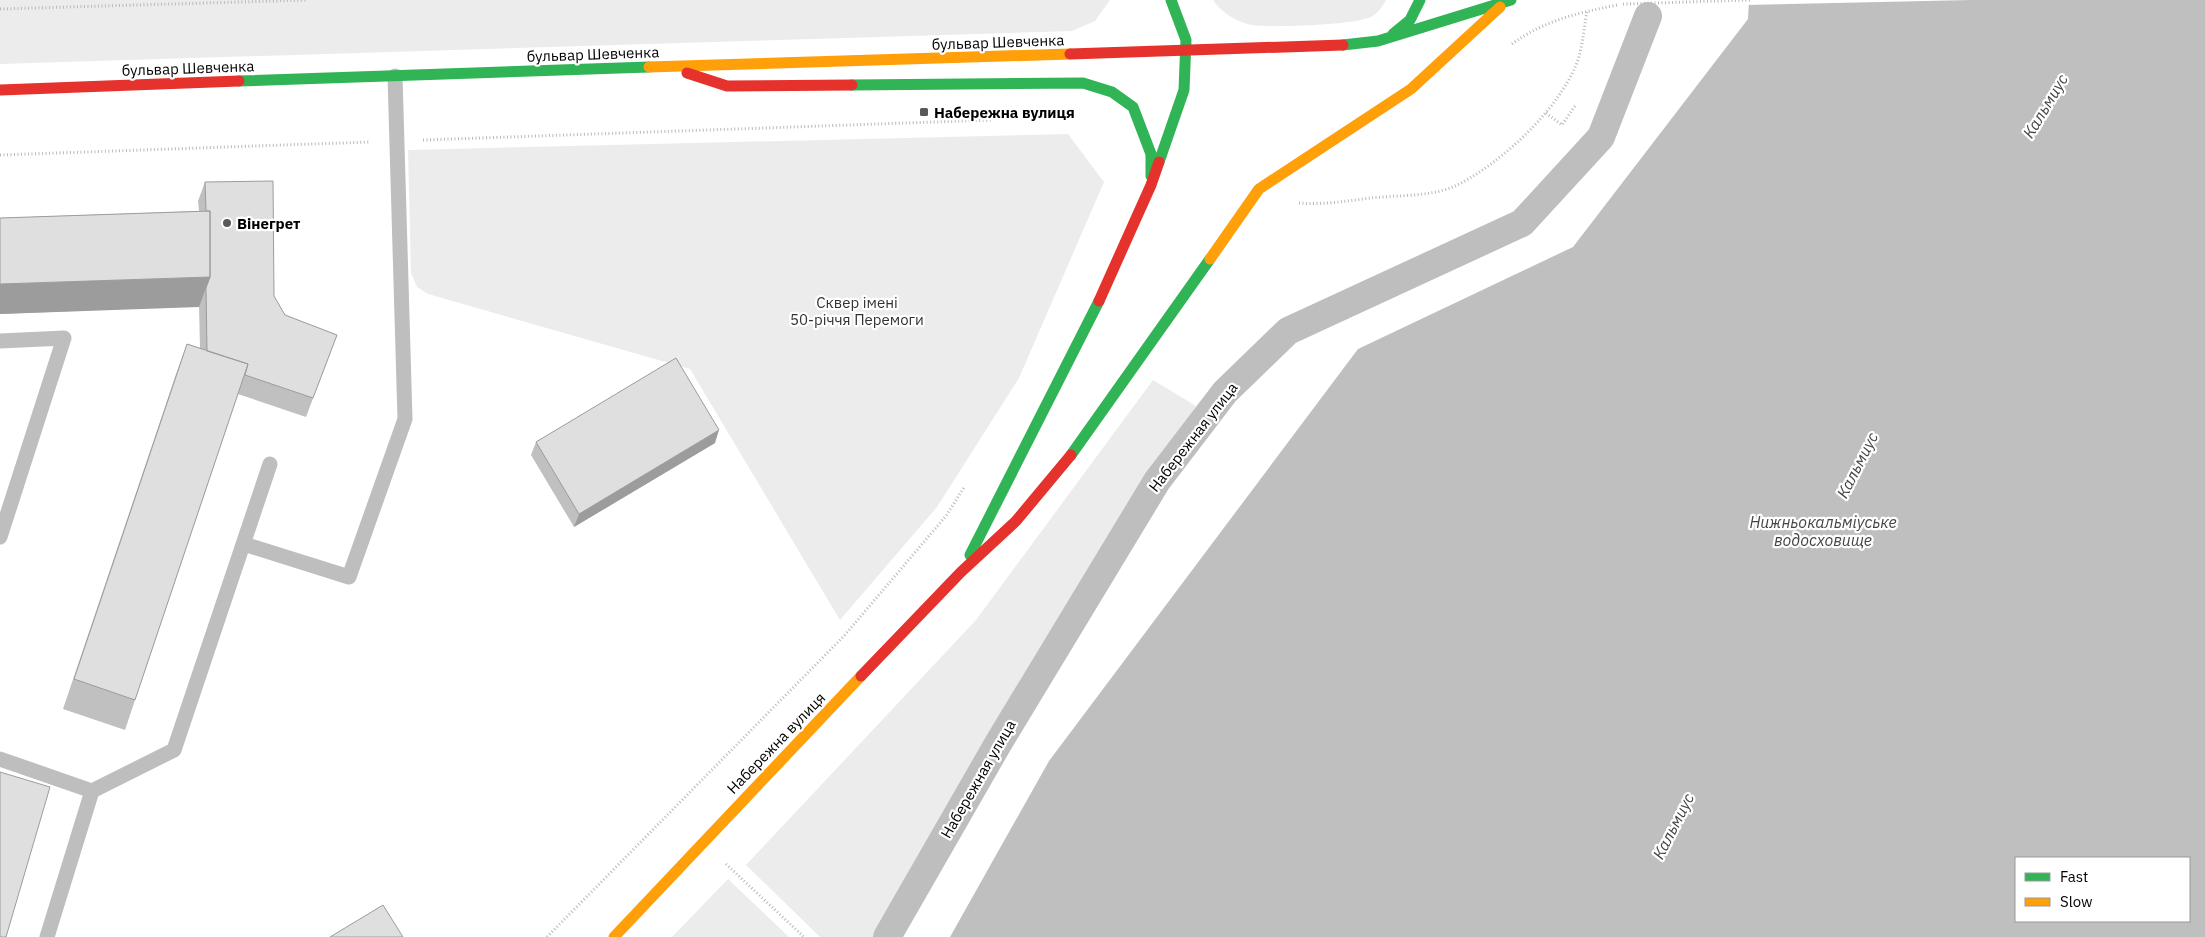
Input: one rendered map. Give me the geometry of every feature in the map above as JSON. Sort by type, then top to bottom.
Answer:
[{"type":"street","points":[[1171,0],[1186,40],[1187,51]]},
{"type":"street","name":"бульвар Шевченка","points":[[1378,41],[1398,32],[1417,11],[1420,0]]},
{"type":"street","name":"бульвар Шевченка","points":[[0,90],[668,66],[1330,47],[1378,41],[1509,1]]},
{"type":"street","name":"Набережна вулиця","points":[[614,937],[702,842],[961,572],[1016,521],[1061,469],[1258,189],[1411,89],[1509,1]]},
{"type":"street","name":"Набережная улица","points":[[887,937],[999,742],[1157,481],[1225,392],[1288,331],[1522,223],[1601,137],[1648,16]]},
{"type":"street","name":"Набережна вулиця","points":[[961,572],[1092,314],[1151,185],[1184,90],[1187,51]]},
{"type":"street","points":[[668,66],[727,86],[1083,83],[1112,92],[1133,107],[1152,154],[1151,185]]},
{"type":"lane","points":[[244,544],[349,577],[405,419],[395,76]]},
{"type":"lane","points":[[0,341],[64,338],[0,537]]},
{"type":"lane","points":[[0,759],[92,791],[174,750],[270,464]]},
{"type":"lane","points":[[47,937],[92,791]]},
{"type":"path","points":[[0,8],[308,0]]},
{"type":"path","points":[[1623,4],[1750,0]]},
{"type":"path","points":[[1292,202],[1321,204],[1429,193],[1452,187],[1476,174],[1528,132],[1546,113],[1564,89],[1578,60],[1587,11]]},
{"type":"path","points":[[0,155],[993,120]]},
{"type":"path","points":[[547,937],[844,636],[946,516],[967,483]]},
{"type":"path","points":[[702,842],[804,937]]},
{"type":"green space","points":[[0,0],[1110,0],[1095,21],[1072,31],[0,64]]},
{"type":"green space","points":[[1213,0],[1386,0],[1376,14],[1362,20],[1331,24],[1261,26],[1240,22],[1225,12]]},
{"type":"green space","name":"Сквер імені 50-річчя Перемоги","points":[[1068,134],[1104,182],[1019,378],[937,507],[840,620],[690,369],[428,294],[417,287],[411,273],[408,150]]},
{"type":"green space","points":[[1153,380],[1196,406],[975,761],[879,937],[820,937],[746,865],[976,620]]},
{"type":"green space","points":[[728,879],[789,937],[672,937]]},
{"type":"water","name":"Нижньокальміуське водосховище","points":[[1749,0],[2205,0],[2205,937],[950,937],[1049,761],[1358,349],[1573,247],[1748,19]]},
{"type":"pier","points":[[1746,0],[1971,0],[1746,5]]},
{"type":"building","points":[[273,181],[274,296],[285,315],[337,335],[313,398],[245,375],[248,364],[207,351],[206,288],[210,277],[210,211],[206,211],[205,182]]},
{"type":"building","points":[[210,211],[210,277],[0,284],[0,218]]},
{"type":"building","points":[[187,344],[248,364],[135,700],[74,679]]},
{"type":"building","points":[[676,358],[719,430],[579,514],[536,442]]},
{"type":"building","points":[[0,772],[50,787],[6,937],[0,937]]},
{"type":"building","points":[[383,905],[403,937],[330,937]]},
{"type":"traffic: fast","points":[[1159,162],[1184,90],[1186,40],[1171,0]]},
{"type":"traffic: fast","points":[[1393,34],[1410,20],[1420,0]]},
{"type":"traffic: fast","points":[[1343,45],[1378,41],[1511,0]]},
{"type":"traffic: fast","points":[[239,81],[649,67]]},
{"type":"traffic: fast","points":[[852,85],[1083,83],[1112,92],[1133,107],[1151,154],[1151,176]]},
{"type":"traffic: fast","points":[[1071,455],[1210,259]]},
{"type":"traffic: fast","points":[[970,555],[1099,301]]},
{"type":"traffic: slow","points":[[1210,259],[1259,189],[1411,89],[1500,7]]},
{"type":"traffic: slow","points":[[649,67],[1070,54]]},
{"type":"traffic: slow","points":[[614,937],[861,676]]},
{"type":"traffic: jam","points":[[1070,54],[1343,45]]},
{"type":"traffic: jam","points":[[687,73],[727,86],[852,85]]},
{"type":"traffic: jam","points":[[0,90],[239,81]]},
{"type":"traffic: jam","points":[[1099,301],[1151,185],[1159,162]]},
{"type":"traffic: jam","points":[[861,676],[961,572],[1016,521],[1071,455]]},
{"type":"place","name":"Набережна вулиця","points":[[924,112]]},
{"type":"place","name":"Вінегрет","points":[[227,223]]},
{"type":"water label","name":"Кальмиус","points":[[2045,106]]},
{"type":"water label","name":"Кальмиус","points":[[1857,465]]},
{"type":"water label","name":"Кальмиус","points":[[1673,826]]}]
